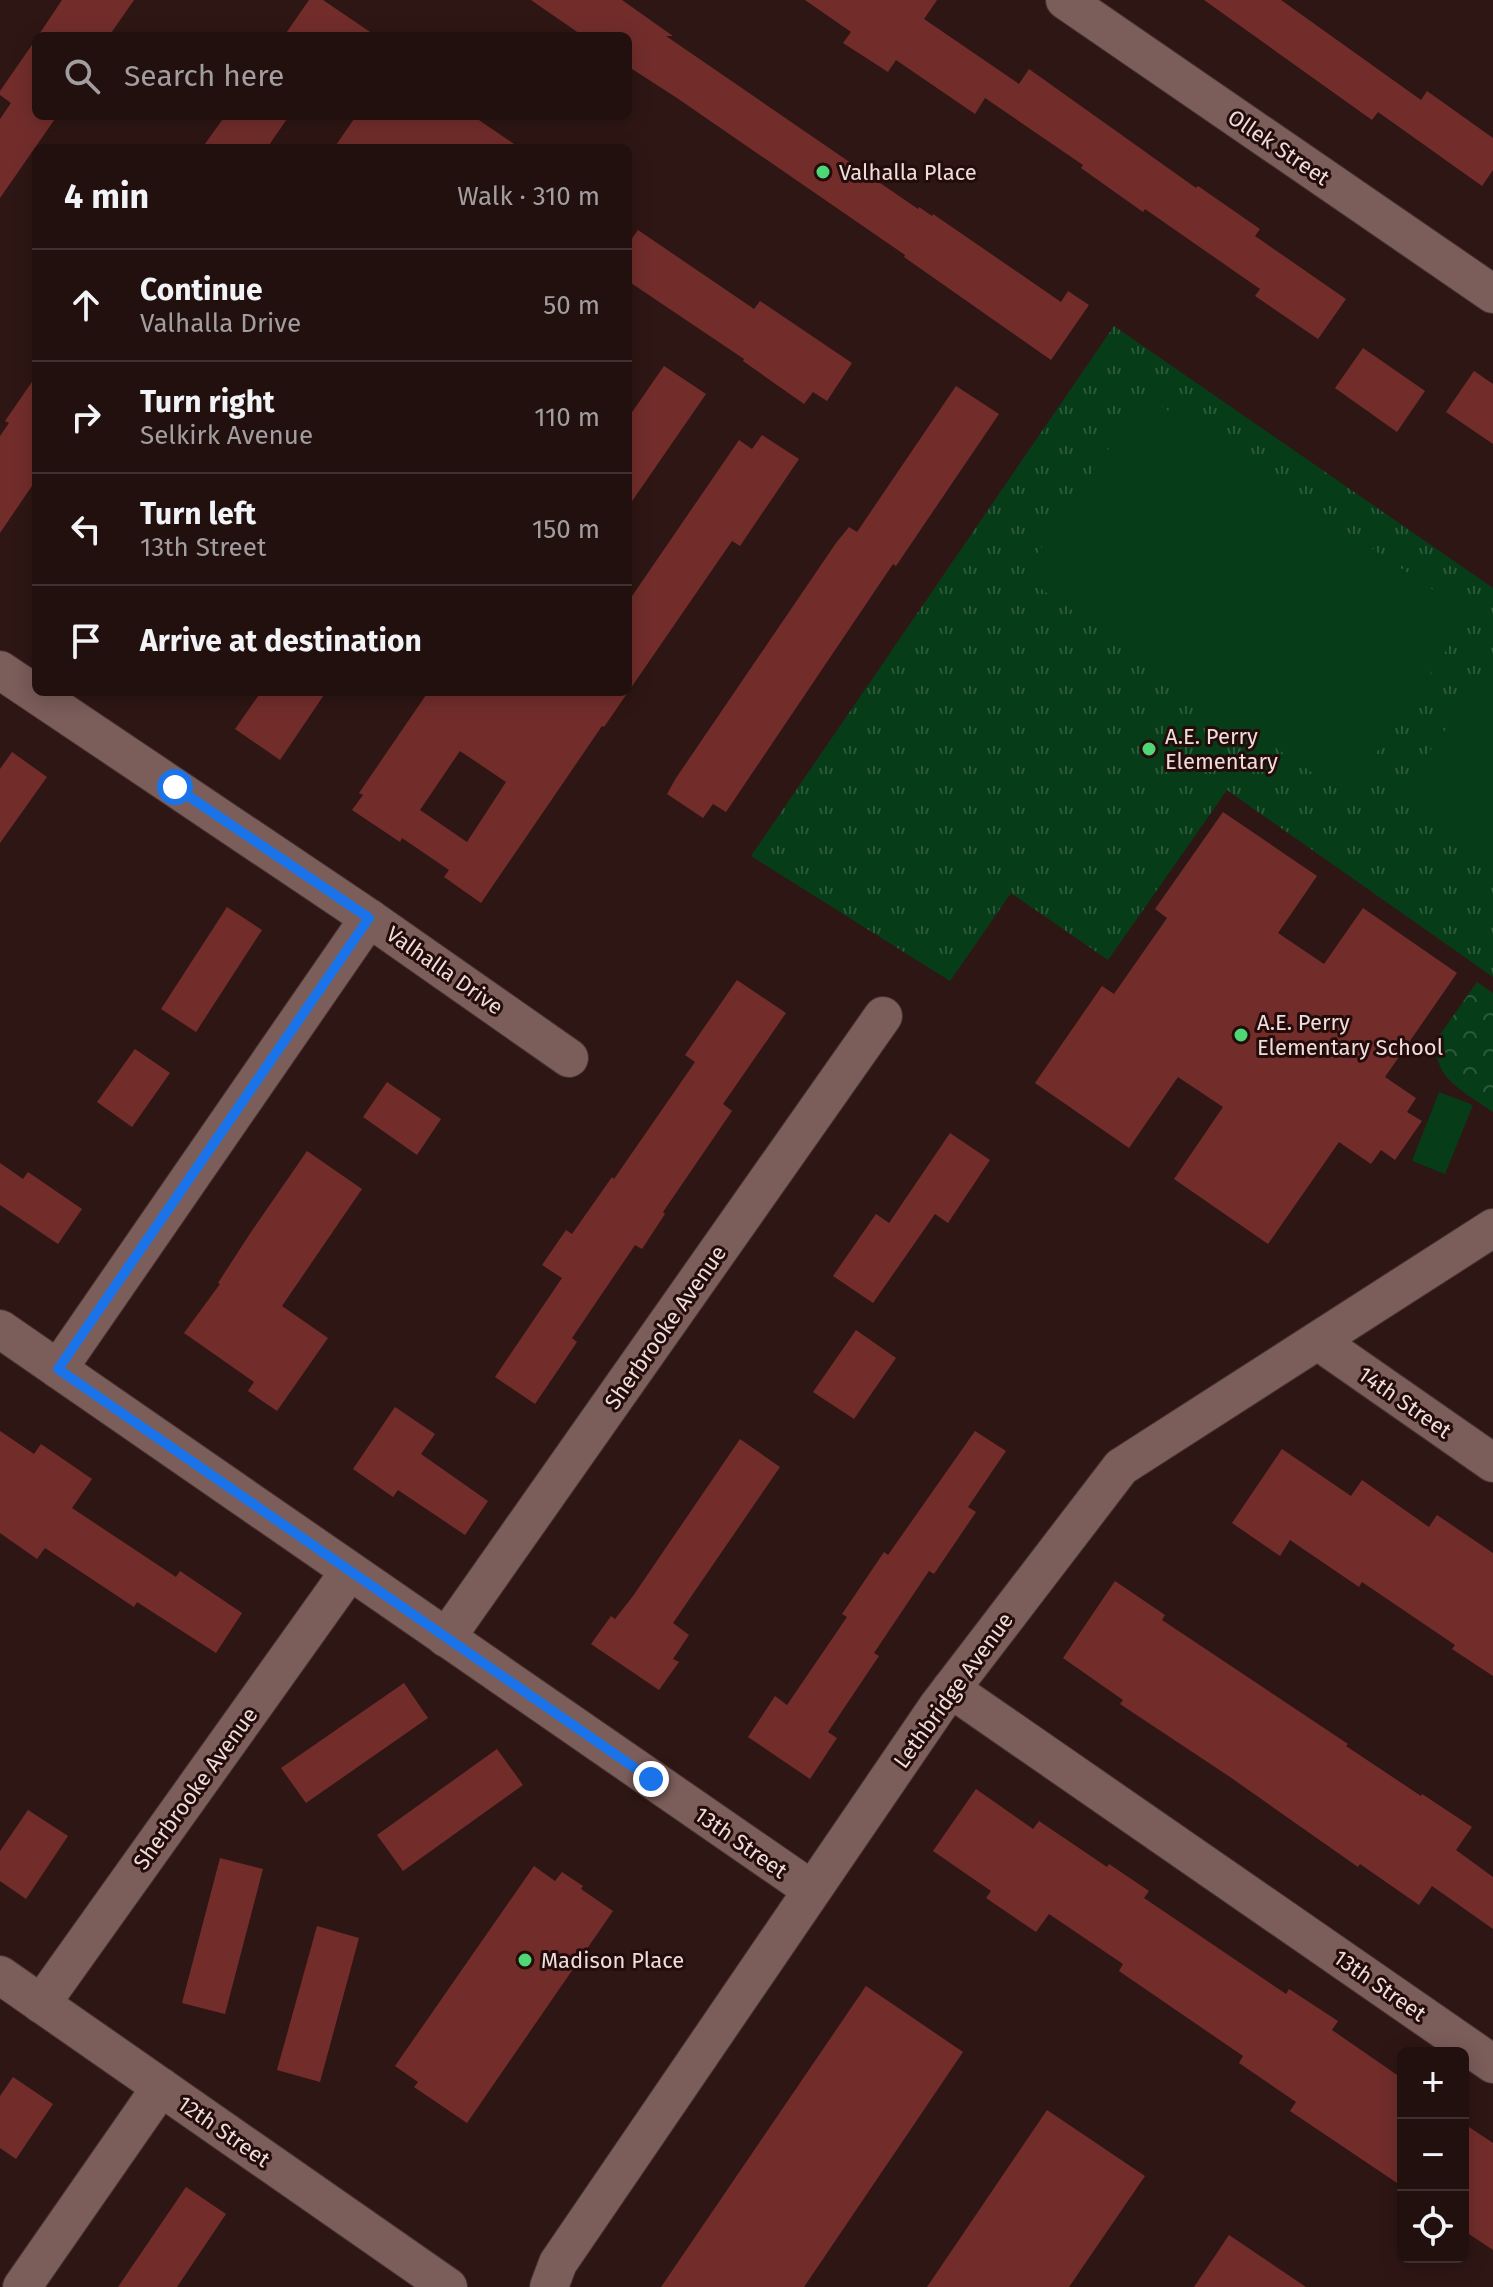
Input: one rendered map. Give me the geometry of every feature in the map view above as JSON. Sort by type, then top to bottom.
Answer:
[{"type":"street","name":"Ollek Street","points":[[1065,0],[1493,294]]},
{"type":"street","name":"Valhalla Drive","points":[[0,670],[32,692]]},
{"type":"street","name":"Valhalla Drive","points":[[39,696],[369,918],[569,1058]]},
{"type":"street","points":[[58,1369],[369,918]]},
{"type":"street","name":"Sherbrooke Avenue","points":[[446,1638],[883,1016]]},
{"type":"street","name":"Lethbridge Avenue","points":[[549,2287],[567,2250],[951,1689],[1121,1467],[1493,1228]]},
{"type":"street","name":"13th Street","points":[[0,1329],[812,1890]]},
{"type":"street","name":"14th Street","points":[[1318,1341],[1493,1463]]},
{"type":"street","name":"Sherbrooke Avenue","points":[[41,2004],[349,1572]]},
{"type":"street","name":"13th Street","points":[[951,1689],[1493,2064]]},
{"type":"street","name":"12th Street","points":[[0,1975],[448,2287]]},
{"type":"street","points":[[22,2287],[161,2087]]},
{"type":"green space","points":[[1114,326],[1493,588],[1493,977],[1227,790],[1108,960],[1011,893],[950,981],[751,856]]},
{"type":"green space","points":[[1145,395],[1470,615],[1347,796],[1022,576]]},
{"type":"green space","points":[[1493,664],[1493,867],[1396,798]]},
{"type":"green space","points":[[1477,982],[1493,993],[1493,1112],[1451,1082],[1438,1062],[1436,1050],[1439,1036]]},
{"type":"green space","points":[[1439,1092],[1473,1105],[1445,1174],[1412,1161]]},
{"type":"building","points":[[62,0],[134,0],[112,32],[41,32]]},
{"type":"building","points":[[309,0],[323,0],[370,32],[287,32]]},
{"type":"building","name":"Valhalla Place","points":[[531,0],[622,0],[673,36],[666,36],[918,209],[933,214],[1061,302],[1068,291],[1089,305],[1051,360],[905,255],[632,69],[632,32],[577,32]]},
{"type":"building","points":[[805,0],[937,0],[924,19],[1019,84],[1029,69],[1196,188],[1198,186],[1260,229],[1255,236],[1346,299],[1318,339],[1255,296],[1260,289],[1145,209],[1143,212],[1081,168],[1083,165],[985,98],[975,114],[896,60],[888,72],[843,43],[851,32]]},
{"type":"building","points":[[1204,0],[1281,0],[1421,100],[1427,91],[1493,138],[1493,170],[1482,186],[1378,112],[1372,120]]},
{"type":"building","points":[[32,45],[32,120],[54,120],[38,144],[32,144],[32,152],[0,198],[0,119],[11,103],[0,95]]},
{"type":"building","points":[[222,120],[286,120],[270,144],[205,144]]},
{"type":"building","points":[[353,120],[479,120],[514,144],[337,144]]},
{"type":"building","points":[[638,230],[754,309],[760,301],[852,363],[827,401],[813,392],[804,404],[744,359],[632,284],[632,238]]},
{"type":"building","points":[[1363,348],[1425,391],[1397,432],[1335,388]]},
{"type":"building","points":[[664,366],[706,394],[632,501],[632,412]]},
{"type":"building","points":[[1474,371],[1493,384],[1493,444],[1446,412]]},
{"type":"building","points":[[32,382],[32,486],[0,533],[0,436],[9,423],[5,421]]},
{"type":"building","points":[[956,386],[999,414],[896,566],[893,564],[726,812],[713,804],[703,818],[667,794],[676,778],[836,543],[849,527],[857,532]]},
{"type":"building","points":[[762,435],[799,459],[740,546],[732,541],[632,686],[632,596],[739,440],[752,449]]},
{"type":"building","points":[[258,696],[323,696],[280,760],[235,729]]},
{"type":"building","points":[[425,696],[625,696],[481,903],[444,877],[449,870],[402,838],[400,842],[352,810],[363,795],[359,793]],"holes":[[[460,751],[506,782],[467,842],[420,810]]]},
{"type":"building","points":[[12,752],[47,777],[0,843],[0,769]]},
{"type":"building","name":"A.E. Perry Elementary School","points":[[1223,812],[1317,876],[1278,933],[1324,964],[1363,908],[1457,973],[1385,1077],[1416,1098],[1407,1112],[1422,1121],[1395,1160],[1381,1150],[1371,1164],[1339,1142],[1268,1244],[1174,1179],[1223,1107],[1178,1077],[1129,1148],[1035,1083],[1102,986],[1114,994],[1167,918],[1155,909]]},
{"type":"building","points":[[227,907],[262,930],[196,1032],[161,1009]]},
{"type":"building","points":[[737,980],[786,1013],[723,1104],[732,1111],[663,1212],[665,1214],[642,1249],[635,1245],[572,1338],[577,1342],[535,1404],[495,1377],[562,1278],[542,1265],[566,1230],[572,1234],[612,1177],[614,1179],[695,1062],[685,1055]]},
{"type":"building","points":[[135,1049],[170,1073],[132,1127],[97,1102]]},
{"type":"building","points":[[387,1082],[441,1119],[417,1155],[363,1117]]},
{"type":"building","points":[[950,1133],[990,1160],[948,1223],[935,1214],[873,1303],[833,1276],[876,1214],[889,1223]]},
{"type":"building","points":[[307,1151],[362,1189],[282,1306],[328,1338],[277,1411],[248,1391],[254,1382],[184,1333]]},
{"type":"building","points":[[0,1163],[23,1179],[28,1172],[82,1209],[58,1244],[0,1205]]},
{"type":"building","points":[[856,1330],[896,1358],[854,1419],[813,1392]]},
{"type":"building","points":[[395,1407],[435,1434],[421,1454],[488,1501],[465,1535],[398,1490],[393,1497],[353,1469]]},
{"type":"building","points":[[0,1431],[34,1454],[41,1444],[92,1479],[72,1508],[176,1577],[180,1571],[242,1613],[216,1653],[137,1602],[134,1607],[45,1548],[37,1559],[0,1533]]},
{"type":"building","points":[[975,1431],[1006,1451],[968,1507],[976,1512],[934,1574],[929,1571],[874,1653],[879,1656],[828,1732],[837,1738],[810,1779],[748,1737],[775,1696],[787,1705],[847,1617],[842,1614],[884,1552],[888,1555]]},
{"type":"building","points":[[740,1439],[780,1467],[673,1623],[689,1635],[673,1659],[679,1662],[659,1690],[591,1644],[611,1616],[615,1619],[633,1596]]},
{"type":"building","points":[[1282,1449],[1351,1496],[1362,1480],[1429,1527],[1437,1515],[1493,1553],[1493,1676],[1452,1649],[1455,1645],[1362,1582],[1359,1587],[1290,1540],[1280,1556],[1232,1523]]},
{"type":"building","points":[[1115,1581],[1165,1615],[1162,1620],[1348,1744],[1346,1746],[1472,1827],[1456,1850],[1493,1877],[1493,1929],[1432,1886],[1419,1905],[1360,1864],[1358,1867],[1120,1704],[1123,1700],[1063,1658]]},
{"type":"building","points":[[404,1683],[428,1718],[306,1803],[281,1768]]},
{"type":"building","points":[[497,1749],[523,1785],[403,1871],[377,1835]]},
{"type":"building","points":[[976,1789],[1033,1829],[1039,1821],[1107,1867],[1109,1864],[1149,1891],[1144,1898],[1286,1994],[1289,1989],[1338,2021],[1332,2030],[1397,2075],[1397,2183],[1290,2111],[1296,2102],[1239,2063],[1243,2056],[1119,1971],[1123,1964],[1049,1914],[1036,1932],[986,1898],[991,1891],[933,1851]]},
{"type":"building","points":[[28,1810],[68,1836],[26,1899],[0,1881],[0,1851]]},
{"type":"building","points":[[220,1858],[263,1869],[225,2014],[182,2003]]},
{"type":"building","name":"Madison Place","points":[[534,1866],[555,1881],[562,1872],[613,1911],[467,2123],[414,2087],[418,2082],[395,2066]]},
{"type":"building","points":[[317,1926],[359,1938],[320,2082],[277,2070]]},
{"type":"building","points":[[866,1986],[963,2052],[804,2287],[661,2287]]},
{"type":"building","points":[[13,2077],[53,2104],[16,2159],[0,2148],[0,2096]]},
{"type":"building","points":[[1047,2110],[1145,2176],[1069,2287],[927,2287]]},
{"type":"building","points":[[1469,2127],[1493,2143],[1493,2250],[1469,2234]]},
{"type":"building","points":[[186,2187],[226,2214],[177,2287],[118,2287]]},
{"type":"building","points":[[1229,2235],[1306,2287],[1194,2287]]},
{"type":"place","name":"Valhalla Place","points":[[823,172]]},
{"type":"place","name":"A.E. Perry Elementary","points":[[1149,749]]},
{"type":"place","name":"A.E. Perry Elementary School","points":[[1241,1035]]},
{"type":"place","name":"Madison Place","points":[[525,1960]]},
{"type":"route","points":[[175,787],[369,918],[58,1369],[651,1779]]}]
